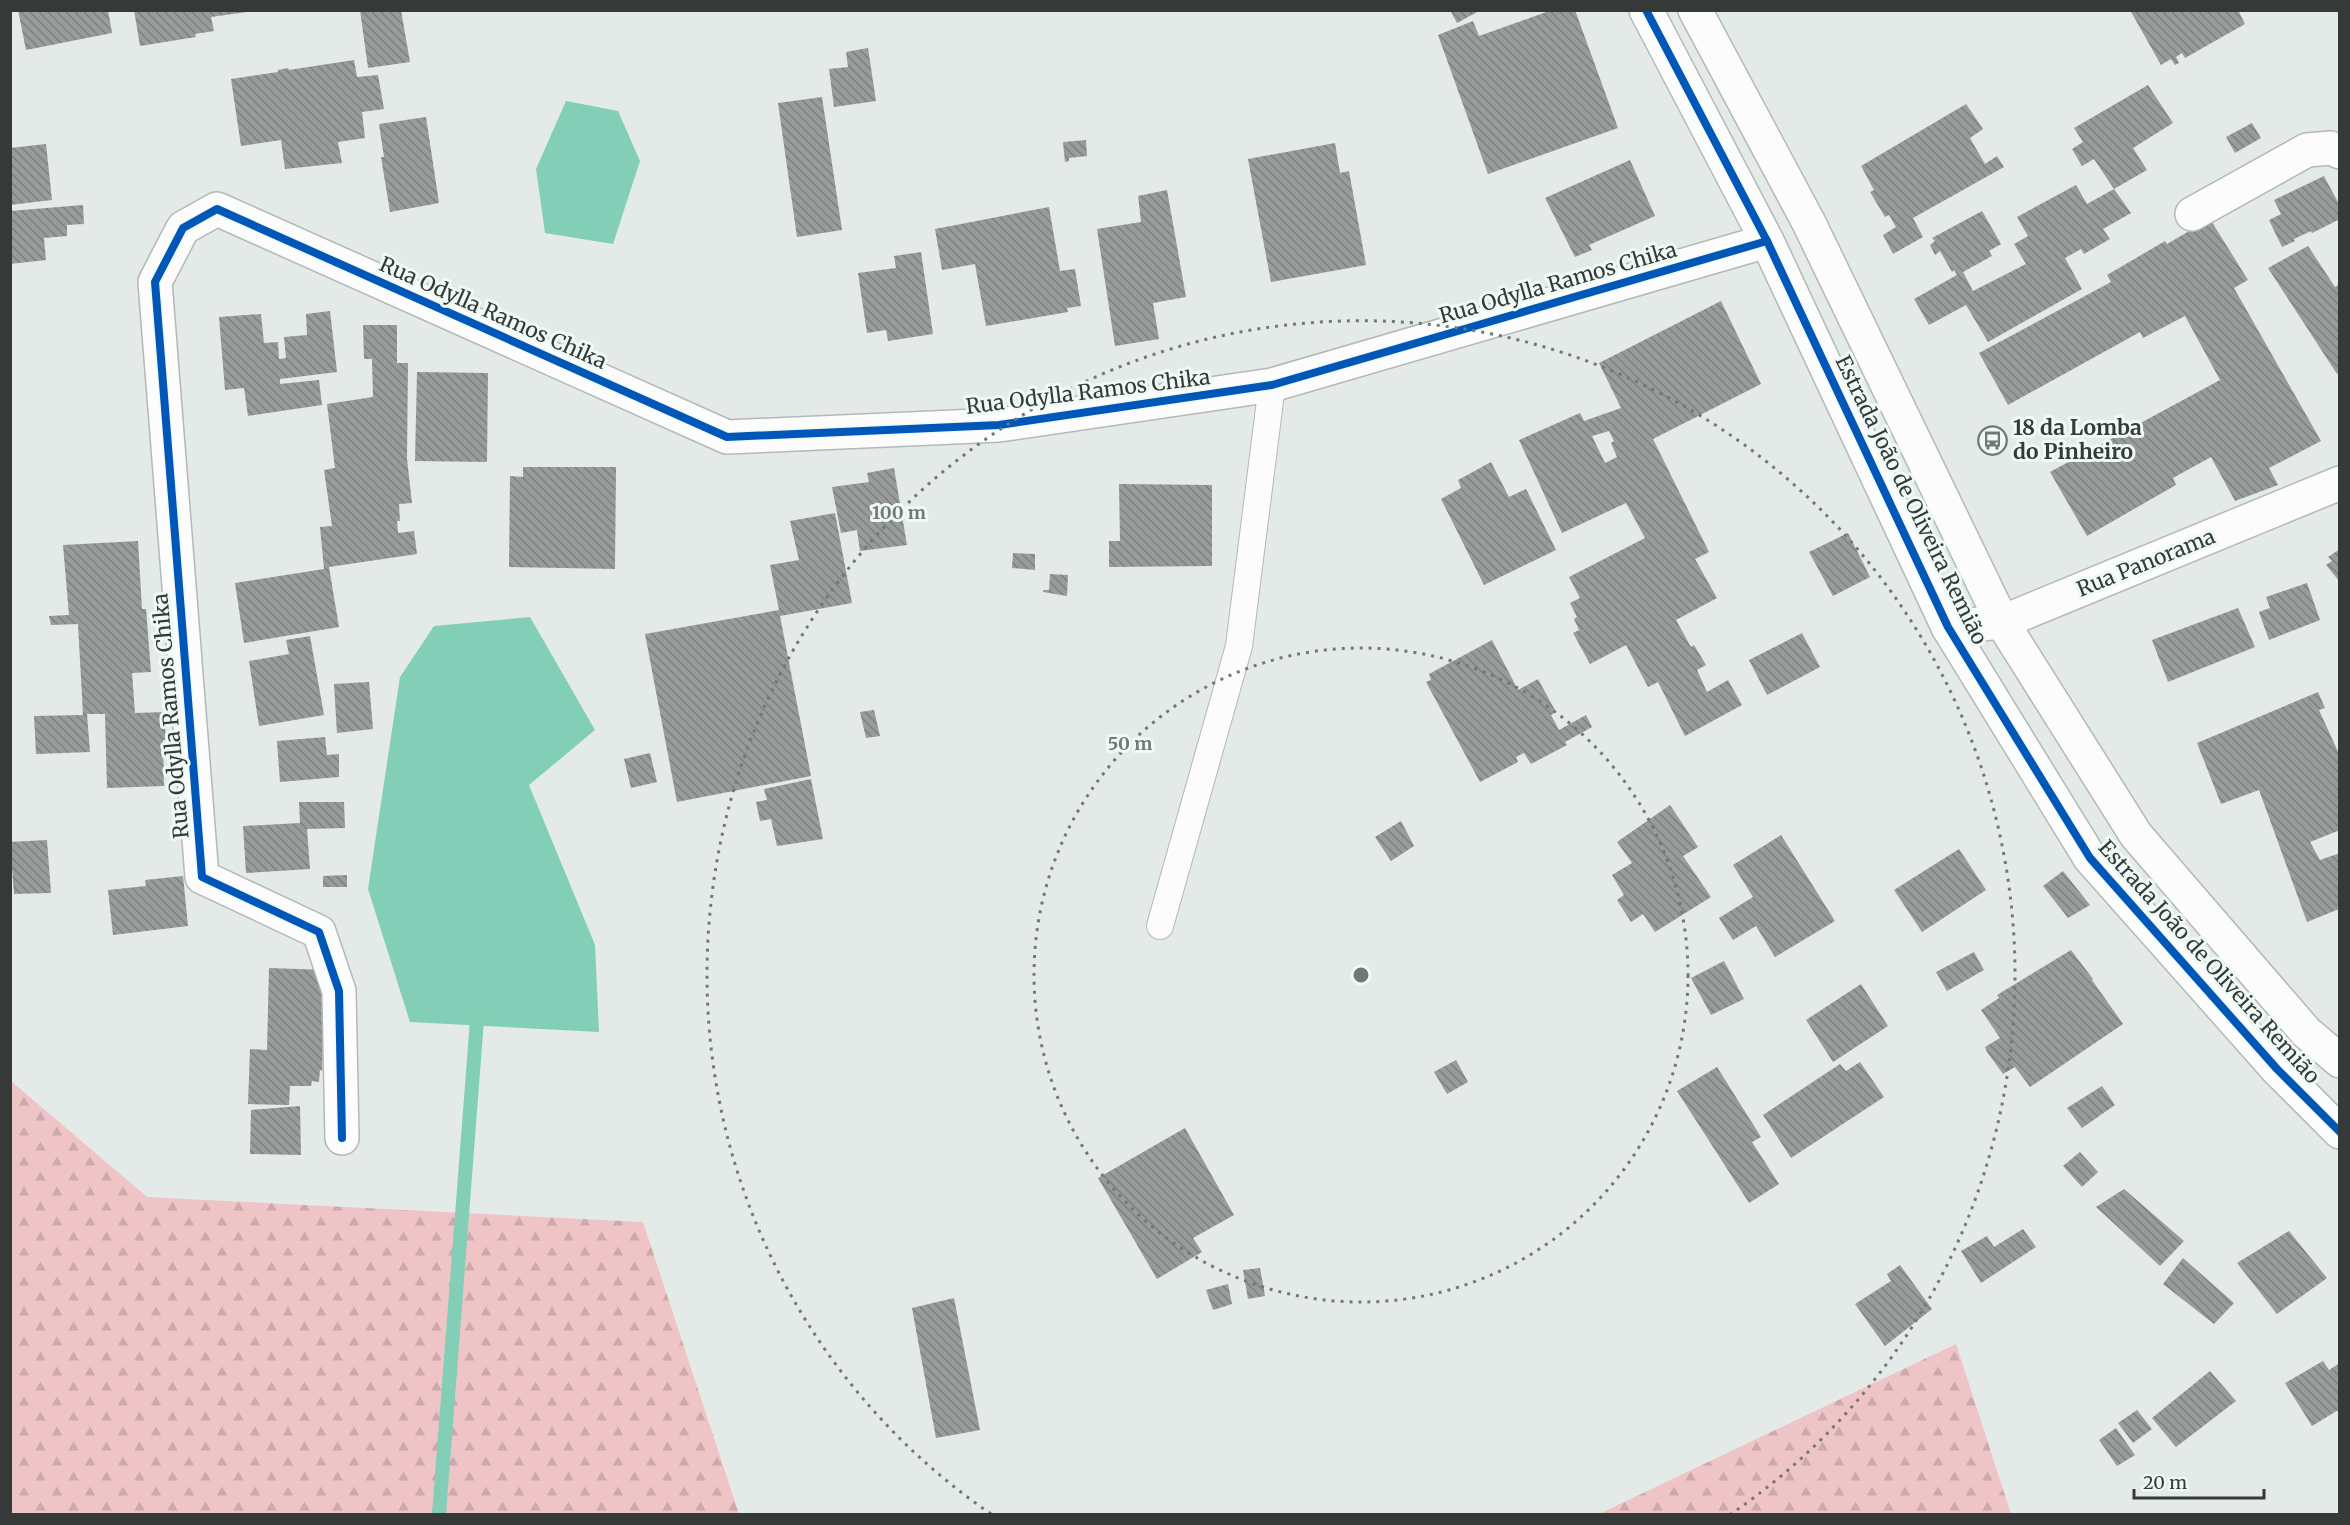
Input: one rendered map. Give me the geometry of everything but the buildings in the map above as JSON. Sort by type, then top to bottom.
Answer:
[{"type":"street","name":"Estrada João de Oliveira Remião","points":[[1646,10],[1767,241],[1948,627],[2090,858],[2277,1069],[2340,1132]]},
{"type":"street","name":"Estrada João de Oliveira Remião","points":[[1695,10],[1809,223],[2002,622],[2136,835],[2306,1032],[2340,1061]]},
{"type":"street","points":[[2192,214],[2307,150],[2331,148],[2340,152]]},
{"type":"street","name":"Rua Odylla Ramos Chika","points":[[342,1138],[339,991],[318,932],[202,877],[154,282],[183,228],[217,209],[727,437],[999,425],[1272,385],[1767,241]]},
{"type":"street","name":"Rua Panorama","points":[[1948,627],[2002,622],[2340,483]]},
{"type":"lane","points":[[1160,926],[1239,646],[1272,385]]},
{"type":"green space","points":[[11,1081],[147,1197],[643,1222],[739,1514],[11,1514]]},
{"type":"green space","points":[[1956,1344],[2011,1514],[1599,1514]]},
{"type":"shaded area","points":[[566,101],[618,111],[640,161],[613,244],[545,233],[536,169]]},
{"type":"shaded area","points":[[530,617],[595,730],[529,785],[595,945],[599,1032],[410,1022],[368,889],[400,677],[434,626]]},
{"type":"waterway","points":[[439,1514],[478,1007]]},
{"type":"cycle path","points":[[1646,10],[1767,241],[1948,627],[2090,858],[2277,1069],[2340,1132]]},
{"type":"cycle path","points":[[342,1138],[339,991],[319,932],[202,877],[155,282],[183,228],[217,209],[727,437],[999,425],[1272,385],[1767,241]]},
{"type":"place","name":"18 da Lomba do Pinheiro","points":[[1992,440]]}]
